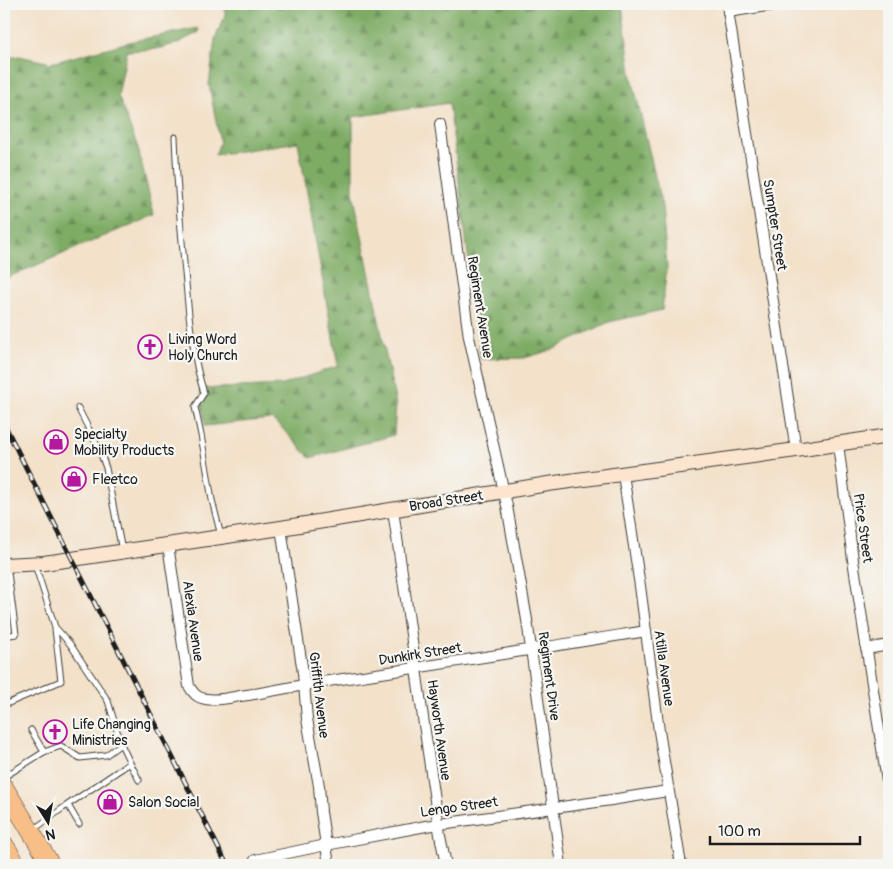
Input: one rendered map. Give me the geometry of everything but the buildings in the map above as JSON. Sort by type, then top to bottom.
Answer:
[{"type":"highway","points":[[4,787],[51,865]]},
{"type":"highway","points":[[4,844],[17,865]]},
{"type":"street","points":[[728,8],[780,4]]},
{"type":"street","name":"Sumpter Street","points":[[728,8],[796,450]]},
{"type":"street","name":"Regiment Avenue","points":[[440,124],[466,308],[468,337],[504,491]]},
{"type":"street","name":"Broad Street","points":[[5,565],[67,560],[122,552],[504,491],[889,436]]},
{"type":"street","name":"Price Street","points":[[838,444],[866,649],[889,794]]},
{"type":"street","name":"Atilla Avenue","points":[[623,474],[668,791],[681,865]]},
{"type":"street","name":"Regiment Drive","points":[[504,491],[527,620],[561,865]]},
{"type":"street","name":"Hayworth Avenue","points":[[393,510],[446,865]]},
{"type":"street","name":"Griffith Avenue","points":[[281,528],[329,865]]},
{"type":"street","name":"Alexia Avenue","points":[[168,545],[189,686],[199,698]]},
{"type":"street","name":"Dunkirk Street","points":[[199,698],[217,700],[646,631]]},
{"type":"street","points":[[866,649],[889,645]]},
{"type":"street","name":"Lengo Street","points":[[255,860],[426,826],[668,791]]},
{"type":"lane","points":[[174,137],[189,318],[198,375],[204,393],[195,407],[212,500],[221,537]]},
{"type":"lane","points":[[78,408],[99,449],[106,468],[122,552]]},
{"type":"lane","points":[[4,705],[61,680],[55,627],[34,563]]},
{"type":"lane","points":[[4,636],[16,634],[12,598],[5,565]]},
{"type":"lane","points":[[4,592],[10,591]]},
{"type":"lane","points":[[4,599],[12,598]]},
{"type":"lane","points":[[55,627],[70,644],[108,701],[121,744],[139,780]]},
{"type":"lane","points":[[31,730],[44,752]]},
{"type":"lane","points":[[4,777],[44,752],[61,746],[80,758],[106,755],[121,744]]},
{"type":"lane","points":[[31,832],[68,804],[130,763]]},
{"type":"lane","points":[[68,804],[79,824]]},
{"type":"green space","points":[[225,4],[622,4],[631,73],[662,206],[667,267],[662,310],[609,322],[552,350],[524,358],[481,359],[449,103],[353,117],[353,192],[396,405],[394,435],[310,458],[271,419],[205,426],[200,389],[282,385],[338,366],[298,142],[215,155],[220,142],[209,85],[215,39],[225,15]]},
{"type":"green space","points":[[198,28],[199,32],[178,43],[157,49],[127,51],[118,96],[138,148],[154,215],[4,279],[4,59],[19,56],[51,63],[133,41]]},
{"type":"railway","points":[[4,424],[227,865]]},
{"type":"place","name":"Living Word Holy Church","points":[[150,347]]},
{"type":"place","name":"Specialty Mobility Products","points":[[56,442]]},
{"type":"place","name":"Fleetco","points":[[74,479]]},
{"type":"place","name":"Life Changing Ministries","points":[[55,732]]},
{"type":"place","name":"Salon Social","points":[[110,802]]}]
